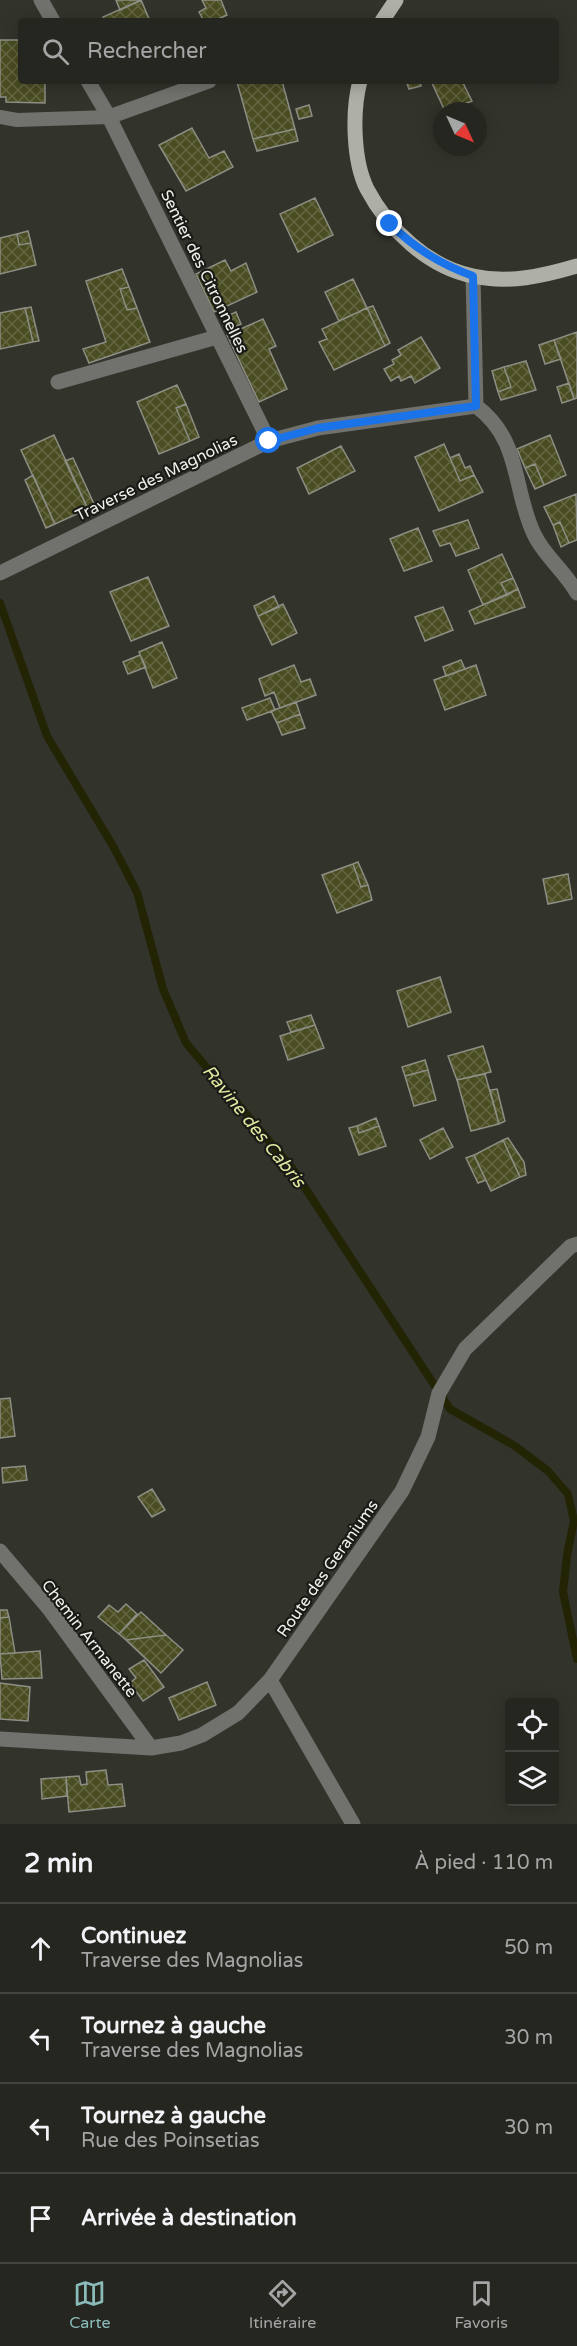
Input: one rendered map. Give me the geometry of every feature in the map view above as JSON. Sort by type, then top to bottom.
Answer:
[{"type":"main road","points":[[384,18],[396,0]]},
{"type":"main road","points":[[360,84],[354,132],[366,187],[390,224],[414,247],[444,266],[473,276],[506,280],[538,277],[577,266]]},
{"type":"street","points":[[41,0],[51,18]]},
{"type":"street","name":"Sentier des Citronnelles","points":[[90,84],[109,117],[269,441]]},
{"type":"street","points":[[109,117],[201,84]]},
{"type":"street","points":[[473,276],[476,406],[489,416],[507,442],[532,531],[577,593]]},
{"type":"street","points":[[58,382],[217,337]]},
{"type":"street","name":"Traverse des Magnolias","points":[[0,573],[269,441],[318,428],[476,406]]},
{"type":"street","name":"Route des Geraniums","points":[[0,1739],[151,1748],[181,1743],[202,1735],[238,1713],[270,1680],[402,1491],[428,1437],[439,1393],[465,1349],[514,1298],[571,1246],[577,1244]]},
{"type":"street","name":"Chemin Armanette","points":[[0,1551],[16,1573],[50,1610],[151,1748]]},
{"type":"street","points":[[270,1680],[353,1824]]},
{"type":"lane","points":[[0,117],[17,120],[109,117]]},
{"type":"building","points":[[116,0],[142,0],[120,10]]},
{"type":"building","points":[[141,0],[149,18],[104,18]]},
{"type":"building","points":[[202,0],[221,0],[227,15],[220,18],[202,18],[199,12],[206,8]]},
{"type":"building","points":[[0,40],[18,40],[18,84],[45,84],[45,103],[6,102],[6,97],[0,97]]},
{"type":"building","points":[[238,84],[283,84],[295,129],[253,139]]},
{"type":"building","points":[[407,84],[421,84],[421,86],[409,89]]},
{"type":"building","points":[[432,84],[464,84],[472,101],[441,102]]},
{"type":"building","points":[[309,105],[312,116],[299,119],[296,109]]},
{"type":"building","points":[[192,128],[209,158],[224,151],[233,167],[186,191],[159,145]]},
{"type":"building","points":[[295,129],[298,141],[257,151],[253,139]]},
{"type":"building","points":[[315,198],[333,235],[298,252],[280,214]]},
{"type":"building","points":[[28,231],[31,243],[19,245],[17,234]]},
{"type":"building","points":[[17,234],[19,245],[31,243],[36,265],[0,274],[0,238]]},
{"type":"building","points":[[225,260],[231,271],[246,263],[257,292],[214,312],[196,274]]},
{"type":"building","points":[[122,269],[129,287],[120,289],[127,310],[137,308],[150,342],[89,363],[83,349],[106,342],[86,281]]},
{"type":"building","points":[[353,279],[367,308],[339,321],[325,292]]},
{"type":"building","points":[[129,287],[137,308],[127,310],[120,289]]},
{"type":"building","points":[[373,306],[390,343],[385,346],[367,308]]},
{"type":"building","points":[[31,307],[39,341],[33,342],[25,308]]},
{"type":"building","points":[[25,308],[33,342],[0,349],[0,313]]},
{"type":"building","points":[[367,308],[385,346],[334,370],[319,342],[327,339],[322,329]]},
{"type":"building","points":[[236,312],[241,324],[227,330],[224,321],[229,319],[227,316]]},
{"type":"building","points":[[263,319],[276,346],[269,349],[287,389],[259,402],[227,335]]},
{"type":"building","points":[[577,332],[577,398],[574,399],[554,340]]},
{"type":"building","points":[[421,337],[440,368],[415,383],[411,376],[401,381],[399,376],[391,381],[384,369],[394,364],[392,360],[401,355],[398,350]]},
{"type":"building","points":[[554,340],[561,359],[545,364],[539,345]]},
{"type":"building","points":[[526,361],[536,390],[501,400],[498,392],[511,387],[504,367]]},
{"type":"building","points":[[504,367],[511,387],[498,392],[492,371]]},
{"type":"building","points":[[569,383],[574,399],[562,403],[557,387]]},
{"type":"building","points":[[177,385],[186,404],[176,408],[190,441],[159,454],[137,402]]},
{"type":"building","points":[[186,404],[199,437],[190,441],[176,408]]},
{"type":"building","points":[[54,435],[88,509],[55,524],[21,450]]},
{"type":"building","points":[[550,435],[566,475],[544,485],[535,464],[525,468],[517,449]]},
{"type":"building","points":[[444,444],[460,481],[474,475],[483,492],[439,511],[415,457]]},
{"type":"building","points":[[341,446],[355,471],[309,494],[297,468]]},
{"type":"building","points":[[459,454],[465,468],[470,466],[474,475],[460,481],[450,458]]},
{"type":"building","points":[[73,458],[95,506],[88,509],[65,461]]},
{"type":"building","points":[[535,464],[544,485],[535,489],[525,468]]},
{"type":"building","points":[[33,475],[55,524],[46,528],[25,480]]},
{"type":"building","points":[[576,494],[577,540],[569,543],[560,522],[553,525],[544,507]]},
{"type":"building","points":[[468,520],[479,548],[456,556],[450,543],[440,546],[433,531]]},
{"type":"building","points":[[560,522],[569,543],[561,547],[553,525]]},
{"type":"building","points":[[418,528],[432,561],[404,571],[390,539]]},
{"type":"building","points":[[502,554],[513,578],[501,583],[507,595],[483,605],[468,570]]},
{"type":"building","points":[[148,577],[169,626],[131,641],[110,592]]},
{"type":"building","points":[[513,578],[518,589],[507,595],[501,583]]},
{"type":"building","points":[[518,589],[525,607],[475,624],[469,611]]},
{"type":"building","points":[[274,596],[279,607],[258,616],[254,606]]},
{"type":"building","points":[[283,604],[297,633],[272,645],[258,616]]},
{"type":"building","points":[[443,607],[453,630],[425,641],[415,617]]},
{"type":"building","points":[[162,642],[177,678],[153,688],[139,652]]},
{"type":"building","points":[[140,655],[146,667],[128,674],[123,662]]},
{"type":"building","points":[[461,660],[465,669],[446,676],[443,667]]},
{"type":"building","points":[[294,665],[301,682],[310,679],[316,695],[280,708],[274,692],[265,696],[259,679]]},
{"type":"building","points":[[476,665],[486,695],[445,710],[434,680]]},
{"type":"building","points":[[270,698],[275,710],[247,720],[242,708]]},
{"type":"building","points":[[296,702],[300,714],[277,723],[271,711]]},
{"type":"building","points":[[300,714],[305,728],[282,735],[277,723]]},
{"type":"building","points":[[358,862],[368,885],[361,887],[353,864]]},
{"type":"building","points":[[353,864],[361,887],[368,885],[372,900],[337,913],[322,875]]},
{"type":"building","points":[[568,874],[572,899],[548,904],[543,879]]},
{"type":"building","points":[[440,977],[451,1012],[408,1027],[397,991]]},
{"type":"building","points":[[311,1015],[315,1025],[291,1032],[287,1022]]},
{"type":"building","points":[[315,1025],[324,1048],[288,1060],[280,1036]]},
{"type":"building","points":[[483,1046],[491,1072],[457,1080],[448,1056]]},
{"type":"building","points":[[425,1060],[428,1070],[405,1076],[402,1067]]},
{"type":"building","points":[[428,1070],[436,1100],[414,1106],[405,1076]]},
{"type":"building","points":[[485,1074],[499,1124],[471,1131],[457,1080]]},
{"type":"building","points":[[497,1089],[505,1121],[499,1124],[490,1090]]},
{"type":"building","points":[[376,1118],[379,1126],[359,1133],[357,1126]]},
{"type":"building","points":[[357,1126],[359,1133],[379,1126],[386,1146],[359,1155],[349,1128]]},
{"type":"building","points":[[443,1128],[453,1147],[430,1159],[420,1140]]},
{"type":"building","points":[[508,1138],[524,1162],[526,1175],[520,1177],[503,1140]]},
{"type":"building","points":[[503,1140],[520,1177],[491,1191],[474,1155]]},
{"type":"building","points":[[474,1155],[486,1180],[478,1183],[466,1158]]},
{"type":"building","points":[[10,1398],[15,1436],[0,1438],[0,1399]]},
{"type":"building","points":[[25,1466],[27,1480],[3,1483],[2,1468]]},
{"type":"building","points":[[152,1489],[165,1510],[152,1517],[138,1497]]},
{"type":"building","points":[[126,1604],[137,1614],[119,1634],[98,1617],[109,1605],[118,1612]]},
{"type":"building","points":[[0,1610],[7,1610],[9,1617],[0,1618]]},
{"type":"building","points":[[141,1612],[166,1635],[126,1640],[119,1634]]},
{"type":"building","points":[[9,1617],[15,1653],[0,1654],[0,1618]]},
{"type":"building","points":[[166,1635],[183,1650],[161,1673],[126,1640]]},
{"type":"building","points":[[40,1651],[42,1678],[2,1679],[0,1654]]},
{"type":"building","points":[[144,1660],[164,1687],[143,1701],[130,1683],[136,1678],[129,1669]]},
{"type":"building","points":[[207,1682],[216,1705],[179,1720],[169,1698]]},
{"type":"building","points":[[0,1683],[30,1687],[28,1721],[0,1719]]},
{"type":"building","points":[[106,1770],[108,1785],[122,1784],[125,1806],[69,1812],[66,1777],[79,1776],[81,1785],[87,1784],[86,1772]]},
{"type":"building","points":[[66,1777],[67,1796],[42,1799],[41,1779]]},
{"type":"waterway","name":"Ravine des Cabris","points":[[0,603],[47,736],[113,846],[137,892],[163,989],[186,1043],[292,1168],[450,1409],[515,1446],[548,1471],[568,1494],[574,1521],[563,1592],[577,1659]]},
{"type":"route","points":[[269,441],[318,428],[476,406],[473,276],[444,266],[414,247],[390,224]]}]
